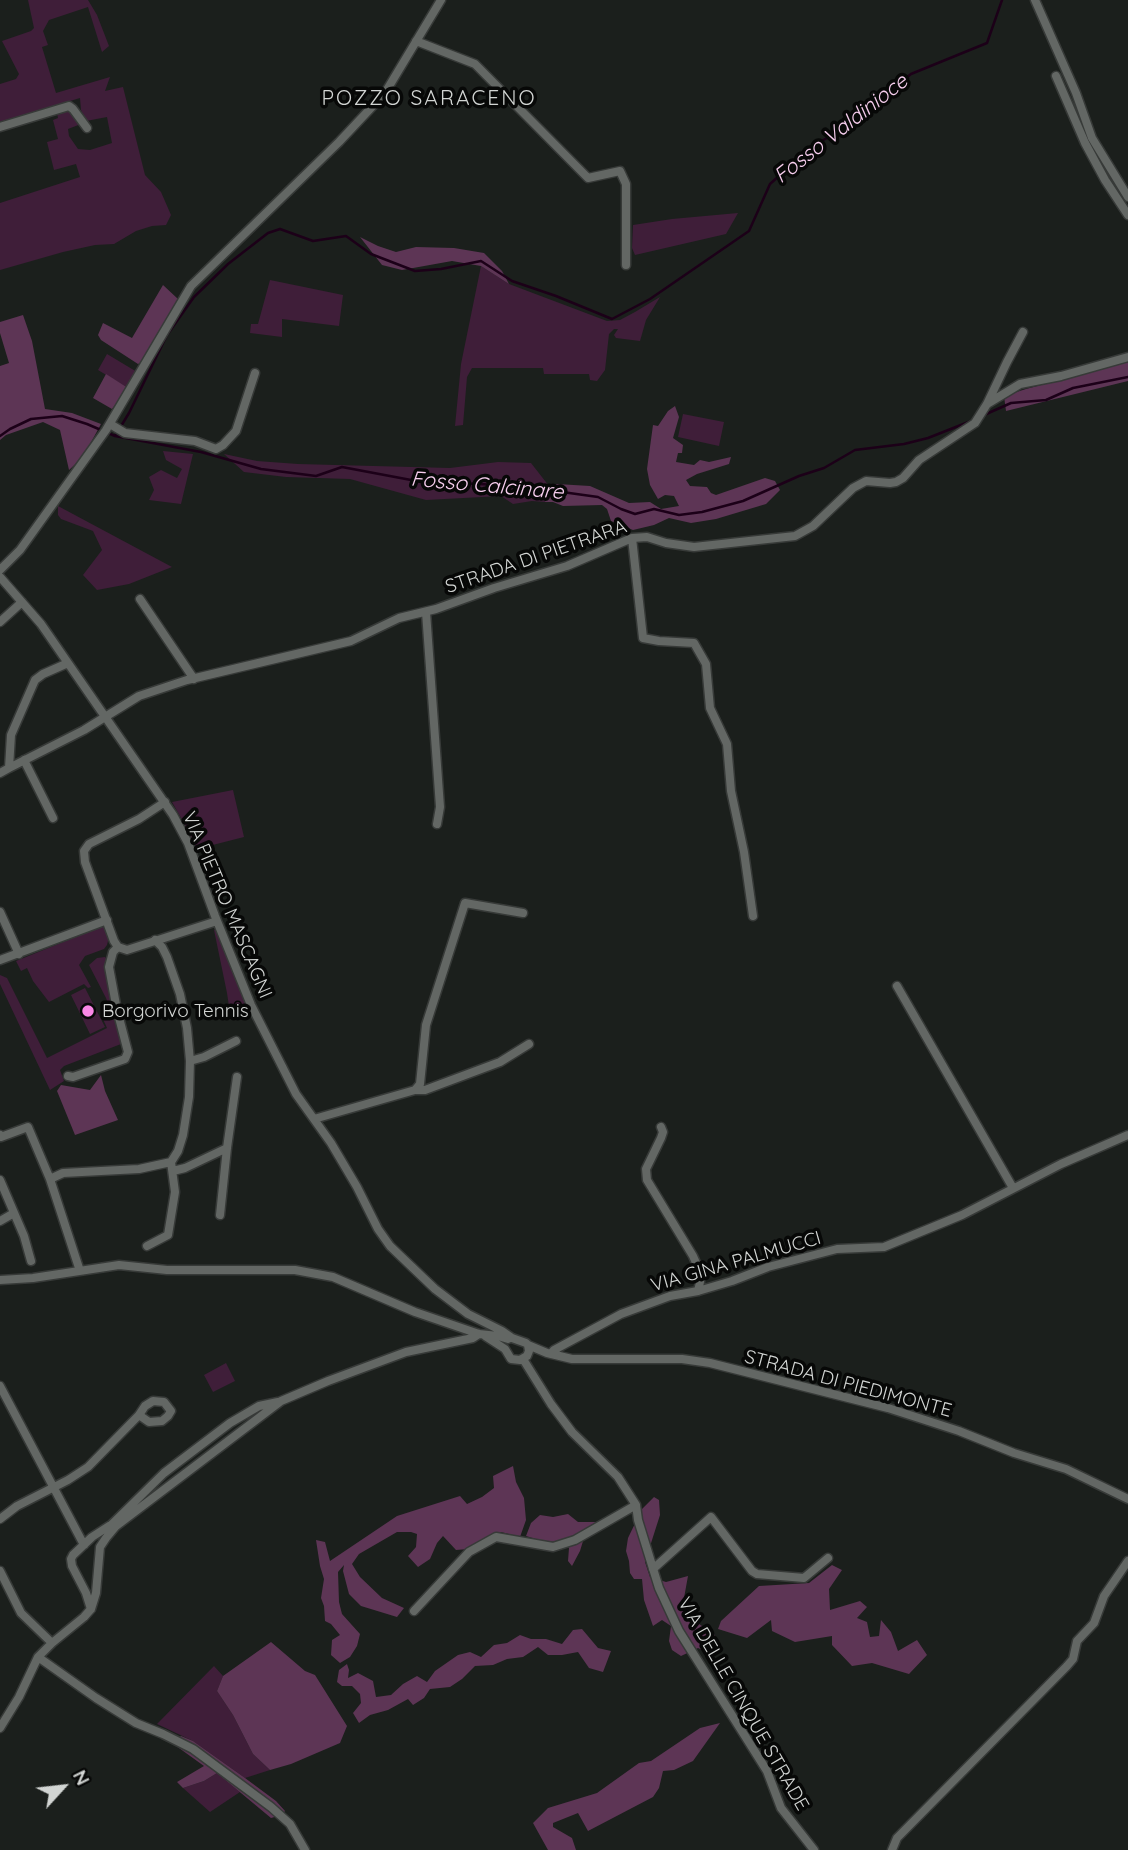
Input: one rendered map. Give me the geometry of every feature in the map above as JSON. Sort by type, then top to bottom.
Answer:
[{"type":"street","points":[[0,570],[20,550],[110,424],[191,286],[339,142],[385,93],[441,0]]},
{"type":"street","points":[[1035,0],[1076,93],[1092,138],[1128,197]]},
{"type":"street","points":[[416,41],[475,64],[587,178],[620,172],[626,184],[626,265]]},
{"type":"street","points":[[1056,75],[1085,143],[1128,215]]},
{"type":"street","points":[[0,127],[69,106],[87,128]]},
{"type":"street","name":"STRADA DI PIETRARA","points":[[0,773],[84,730],[139,696],[194,679],[351,641],[398,618],[426,612],[567,566],[632,538],[647,537],[695,547],[795,536],[813,526],[853,488],[866,481],[890,483],[903,478],[919,460],[975,423],[1023,332]]},
{"type":"street","name":"STRADA DI PIETRARA","points":[[987,404],[1020,384],[1061,376],[1128,357]]},
{"type":"street","points":[[110,424],[125,433],[195,441],[216,449],[236,431],[255,373]]},
{"type":"street","points":[[632,538],[643,638],[694,643],[706,664],[710,708],[727,744],[731,791],[744,852],[753,916]]},
{"type":"street","name":"VIA PIETRO MASCAGNI","points":[[0,576],[41,624],[165,802],[188,843],[251,1005],[296,1094],[331,1143],[378,1229],[390,1246],[435,1289],[468,1314],[511,1339]]},
{"type":"street","points":[[140,599],[194,679]]},
{"type":"street","points":[[0,622],[22,602]]},
{"type":"street","points":[[426,612],[440,807],[437,824]]},
{"type":"street","points":[[9,768],[10,735],[35,680],[68,663]]},
{"type":"street","points":[[24,760],[53,818]]},
{"type":"street","points":[[165,802],[139,819],[89,844],[84,851],[85,862],[114,942],[118,947],[127,950],[217,921]]},
{"type":"street","points":[[415,1090],[420,1084],[426,1025],[465,903],[523,913]]},
{"type":"street","points":[[0,912],[19,954]]},
{"type":"street","points":[[0,960],[107,920]]},
{"type":"street","points":[[147,1246],[168,1234],[174,1192],[172,1166],[183,1135],[189,1097],[190,1061],[180,994],[167,957],[155,940]]},
{"type":"street","points":[[68,1076],[73,1077],[125,1059],[128,1052],[109,967],[113,952],[118,947]]},
{"type":"street","points":[[897,986],[1013,1188]]},
{"type":"street","points":[[190,1061],[236,1041]]},
{"type":"street","points":[[314,1119],[415,1090],[425,1090],[500,1062],[529,1044]]},
{"type":"street","points":[[220,1214],[237,1077]]},
{"type":"street","points":[[0,1135],[1,1137],[28,1127],[50,1179],[80,1271]]},
{"type":"street","points":[[661,1127],[661,1138],[646,1169],[648,1180],[693,1256],[700,1272],[698,1291]]},
{"type":"street","name":"VIA GINA PALMUCCI","points":[[549,1354],[621,1314],[670,1296],[698,1291],[768,1267],[837,1249],[884,1247],[962,1215],[1060,1164],[1128,1135]]},
{"type":"street","points":[[50,1179],[63,1173],[172,1166],[185,1168],[227,1148]]},
{"type":"street","points":[[0,1180],[24,1236],[31,1261]]},
{"type":"street","points":[[0,1221],[14,1213]]},
{"type":"street","points":[[0,1280],[33,1278],[119,1265],[167,1270],[295,1270],[333,1277],[415,1312],[482,1335],[503,1347]]},
{"type":"street","points":[[91,1609],[72,1566],[74,1555],[109,1526],[164,1473],[230,1423],[258,1406],[281,1401],[406,1352],[459,1339],[482,1335],[498,1336],[522,1341],[528,1345],[529,1351],[525,1358],[511,1359],[503,1347],[498,1336],[492,1326]]},
{"type":"street","points":[[503,1347],[511,1339]]},
{"type":"street","name":"STRADA DI PIEDIMONTE","points":[[528,1345],[549,1354],[572,1359],[682,1359],[710,1363],[888,1408],[1066,1469],[1128,1499]]},
{"type":"street","name":"STRADA DI PIEDIMONTE","points":[[525,1358],[549,1354]]},
{"type":"street","name":"VIA DELLE CINQUE STRADE","points":[[525,1358],[551,1405],[572,1432],[618,1477],[636,1505],[659,1588],[679,1630],[767,1771],[781,1808],[814,1850]]},
{"type":"street","points":[[0,1385],[84,1545]]},
{"type":"street","points":[[0,1728],[38,1657],[91,1609],[96,1592],[100,1547],[116,1526],[281,1401]]},
{"type":"street","points":[[0,1519],[17,1506],[88,1467],[139,1415]]},
{"type":"street","points":[[414,1611],[469,1552],[496,1537],[553,1548],[575,1540],[636,1505]]},
{"type":"street","points":[[653,1569],[710,1517],[757,1574],[804,1578],[828,1558]]},
{"type":"street","points":[[106,1538],[109,1526]]},
{"type":"street","points":[[892,1850],[897,1838],[1068,1666],[1073,1659],[1077,1642],[1094,1623],[1104,1596],[1128,1561]]},
{"type":"street","points":[[0,1571],[21,1613],[52,1643]]},
{"type":"street","points":[[38,1657],[135,1723],[193,1749],[290,1824],[305,1850]]},
{"type":"shaded area","points":[[28,0],[88,0],[109,46],[102,52],[88,7],[49,20],[43,31],[48,45],[42,47],[56,93],[110,77],[105,91],[123,87],[145,175],[161,192],[171,215],[166,225],[136,231],[114,244],[63,252],[0,270],[0,203],[80,177],[76,164],[54,170],[47,142],[58,139],[53,120],[58,118],[57,113],[68,110],[81,124],[68,129],[69,136],[78,149],[90,150],[112,143],[107,117],[86,121],[80,98],[0,121],[0,84],[16,79],[19,74],[2,41],[34,28]]},
{"type":"shaded area","points":[[738,213],[726,234],[635,255],[632,248],[633,225]]},
{"type":"shaded area","points":[[360,237],[396,252],[416,247],[454,248],[484,253],[502,271],[509,284],[481,266],[452,261],[402,270],[382,265]]},
{"type":"shaded area","points":[[481,266],[509,284],[607,321],[620,320],[660,297],[646,320],[640,341],[616,338],[614,335],[618,329],[609,334],[605,370],[597,381],[590,380],[589,374],[544,374],[543,368],[472,368],[467,377],[463,425],[455,426],[461,364]]},
{"type":"shaded area","points":[[270,280],[343,295],[339,326],[282,319],[282,337],[250,333],[251,324],[258,324]]},
{"type":"shaded area","points":[[163,285],[178,299],[142,362],[138,364],[101,340],[98,335],[103,323],[132,338]]},
{"type":"shaded area","points":[[23,315],[32,341],[45,409],[72,413],[101,424],[83,457],[69,470],[60,430],[43,422],[6,435],[0,440],[0,366],[9,363],[0,333],[0,322]]},
{"type":"shaded area","points":[[107,354],[137,372],[128,388],[98,370]]},
{"type":"shaded area","points":[[1128,362],[1128,381],[1006,411],[1004,396]]},
{"type":"shaded area","points":[[106,374],[128,388],[112,409],[93,398]]},
{"type":"shaded area","points":[[675,406],[679,417],[673,438],[683,445],[682,453],[678,453],[676,462],[694,465],[700,460],[709,462],[731,457],[729,464],[686,480],[690,486],[707,487],[716,495],[765,478],[775,481],[780,490],[766,504],[716,519],[691,523],[669,518],[633,530],[611,521],[607,509],[602,505],[563,506],[545,502],[549,486],[557,484],[590,486],[629,503],[650,502],[661,509],[679,506],[674,496],[665,495],[658,499],[650,485],[647,469],[653,425],[658,426]]},
{"type":"shaded area","points":[[683,414],[724,422],[719,446],[678,437]]},
{"type":"shaded area","points":[[163,451],[193,454],[181,504],[149,500],[154,490],[149,477],[161,470],[177,478],[182,469],[166,460]]},
{"type":"shaded area","points":[[224,454],[257,461],[298,464],[450,468],[498,462],[531,463],[549,486],[545,502],[513,504],[501,496],[426,500],[350,479],[286,477],[244,472]]},
{"type":"shaded area","points":[[58,506],[172,567],[129,584],[97,590],[83,575],[102,550],[93,531],[61,519]]},
{"type":"shaded area","points":[[233,790],[244,837],[197,849],[172,802]]},
{"type":"shaded area","points":[[103,926],[109,937],[107,945],[104,949],[85,956],[79,965],[91,987],[88,988],[84,984],[49,1002],[27,968],[21,971],[16,961]]},
{"type":"shaded area","points":[[217,929],[246,1003],[230,1013],[214,930]]},
{"type":"shaded area","points":[[105,957],[108,961],[110,990],[121,1044],[64,1066],[60,1070],[64,1081],[50,1090],[0,984],[0,975],[7,978],[47,1058],[107,1028],[103,1019],[109,1006],[89,965],[97,958]]},
{"type":"shaded area","name":"Borgorivo Tennis","points":[[85,988],[105,1027],[90,1034],[71,995]]},
{"type":"shaded area","points":[[101,1075],[118,1120],[75,1135],[57,1091],[61,1085],[90,1090]]},
{"type":"shaded area","points":[[226,1363],[235,1381],[213,1392],[204,1375]]},
{"type":"shaded area","points":[[513,1466],[516,1482],[524,1498],[526,1520],[520,1537],[501,1532],[468,1549],[456,1550],[443,1536],[430,1559],[418,1567],[408,1556],[416,1547],[417,1534],[411,1532],[397,1532],[359,1554],[352,1564],[360,1577],[382,1598],[404,1608],[397,1617],[361,1606],[349,1594],[344,1565],[338,1572],[339,1602],[342,1614],[360,1634],[350,1657],[340,1663],[331,1655],[332,1640],[340,1635],[325,1621],[321,1598],[324,1579],[316,1540],[325,1542],[330,1561],[397,1516],[460,1496],[467,1504],[482,1497],[494,1488],[493,1476]]},
{"type":"shaded area","points":[[654,1497],[659,1500],[660,1515],[645,1562],[650,1577],[666,1582],[688,1576],[684,1598],[693,1620],[714,1634],[720,1645],[721,1650],[712,1654],[698,1648],[681,1656],[672,1650],[669,1641],[671,1626],[662,1620],[653,1626],[644,1600],[642,1579],[634,1579],[630,1573],[626,1551],[628,1538],[642,1509]]},
{"type":"shaded area","points":[[568,1514],[578,1522],[596,1522],[587,1528],[572,1566],[568,1561],[569,1548],[562,1543],[526,1536],[531,1523],[540,1515],[553,1517]]},
{"type":"shaded area","points":[[832,1565],[842,1570],[829,1589],[830,1610],[860,1601],[867,1607],[857,1618],[867,1622],[870,1637],[879,1636],[881,1620],[891,1632],[898,1651],[917,1640],[927,1655],[909,1674],[872,1663],[852,1666],[832,1645],[832,1636],[795,1642],[772,1631],[771,1620],[747,1638],[718,1629],[721,1621],[759,1586],[809,1583]]},
{"type":"shaded area","points":[[582,1629],[598,1648],[611,1651],[603,1672],[589,1668],[578,1652],[548,1655],[538,1647],[523,1657],[507,1659],[493,1665],[475,1666],[450,1687],[430,1689],[424,1698],[413,1705],[408,1699],[388,1710],[370,1715],[359,1723],[353,1713],[361,1703],[360,1694],[352,1686],[342,1686],[337,1682],[339,1670],[347,1664],[348,1678],[358,1673],[373,1681],[376,1697],[391,1695],[417,1676],[427,1682],[435,1671],[458,1655],[470,1652],[481,1657],[494,1645],[507,1643],[520,1635],[562,1644],[573,1630]]},
{"type":"shaded area","points":[[271,1642],[305,1671],[315,1675],[347,1726],[340,1743],[270,1770],[253,1754],[217,1691],[223,1676]]},
{"type":"shaded area","points":[[214,1666],[223,1676],[217,1691],[253,1754],[270,1770],[245,1778],[193,1741],[157,1724]]},
{"type":"shaded area","points":[[720,1723],[693,1761],[674,1770],[663,1771],[659,1788],[653,1797],[588,1831],[578,1813],[553,1823],[553,1827],[572,1838],[576,1850],[548,1850],[533,1823],[548,1808],[597,1793],[639,1763],[651,1761],[700,1728]]},
{"type":"shaded area","points":[[181,1736],[193,1741],[276,1801],[285,1811],[282,1815],[271,1818],[217,1773],[183,1788],[177,1782],[204,1766],[172,1743]]},
{"type":"shaded area","points":[[217,1773],[240,1792],[210,1812],[183,1788]]},
{"type":"waterway","name":"Fosso Valdinioce","points":[[115,436],[167,335],[194,297],[228,264],[268,233],[280,229],[313,241],[346,236],[371,254],[415,271],[481,261],[512,281],[612,319],[650,299],[749,231],[770,184],[811,147],[843,129],[911,74],[987,43],[1002,0]]},
{"type":"waterway","name":"Fosso Calcinare","points":[[984,415],[1011,403],[1046,400],[1073,388],[1128,377]]},
{"type":"waterway","name":"Fosso Calcinare","points":[[0,436],[31,419],[62,416],[115,436],[201,452],[261,469],[316,476],[342,467],[427,483],[519,486],[598,497],[635,514],[654,509],[679,515],[743,501],[824,468],[855,450],[904,444],[928,438],[971,421]]},
{"type":"place","name":"Borgorivo Tennis","points":[[88,1011]]},
{"type":"district","name":"POZZO SARACENO","points":[[429,99]]}]
